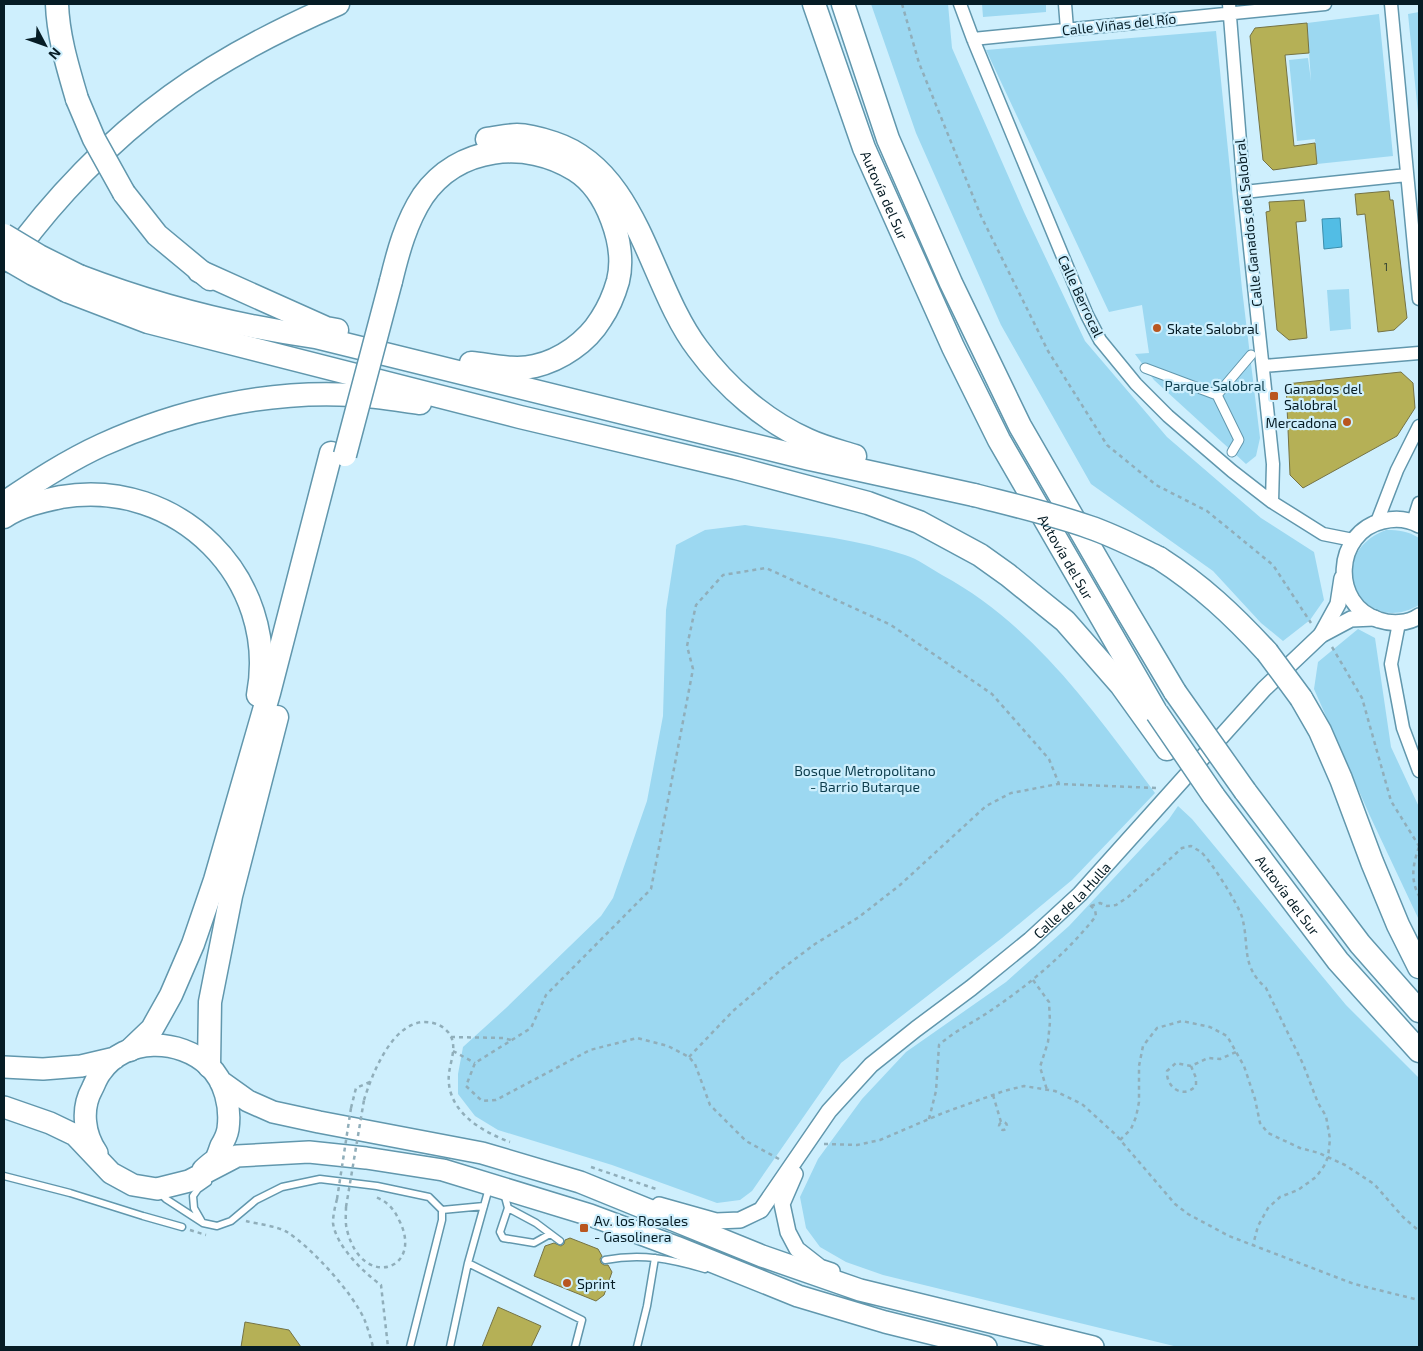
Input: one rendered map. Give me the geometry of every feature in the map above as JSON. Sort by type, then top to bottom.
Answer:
[{"type":"highway","points":[[57,4],[64,55],[77,99],[94,139],[124,194],[157,235],[199,271],[244,303],[316,337]]},
{"type":"highway","points":[[4,268],[33,227],[74,182],[128,130],[171,96],[228,58],[295,22],[338,4]]},
{"type":"highway","name":"Autovía del Sur","points":[[814,4],[864,148],[953,347],[999,440],[1151,715],[1338,960],[1419,1051]]},
{"type":"highway","name":"Autovía del Sur","points":[[843,4],[888,139],[960,301],[1020,426],[1175,692],[1244,790],[1360,944],[1419,1011]]},
{"type":"highway","points":[[189,1181],[216,1159],[228,1130],[228,1104],[214,1073],[210,1002],[231,896],[338,454],[384,280],[389,236],[401,207],[427,171],[445,157],[466,146],[480,141],[517,135],[566,147],[588,160],[607,179],[629,212],[676,311],[697,348],[720,375],[751,404],[776,423],[808,440],[867,460],[925,475],[967,493]]},
{"type":"highway","points":[[199,271],[326,328],[469,363],[509,367],[534,366],[564,354],[592,333],[610,306],[618,280],[619,255],[617,235],[610,214],[596,190],[577,171],[554,159],[529,152],[499,151],[471,158],[444,174],[424,196],[409,222],[384,280]]},
{"type":"highway","points":[[4,235],[39,256],[73,283],[148,322],[520,417],[764,476],[868,503],[919,522],[980,556],[1008,575],[1051,609],[1065,621],[1121,685],[1151,715]]},
{"type":"highway","points":[[4,257],[32,274],[125,293],[268,330],[316,337],[810,459],[1040,511],[1090,527],[1125,541],[1159,558],[1208,592],[1234,616],[1267,652],[1301,698],[1320,731],[1338,771],[1398,925],[1419,967]]},
{"type":"highway","points":[[4,503],[62,466],[101,446],[145,427],[206,409],[248,401],[303,395],[352,395],[520,417]]},
{"type":"highway","points":[[108,1170],[89,1142],[85,1113],[87,1098],[101,1071],[152,1029],[171,995],[193,944],[215,880],[338,454]]},
{"type":"highway","points":[[4,517],[41,501],[79,494],[117,495],[149,504],[174,516],[216,548],[238,577],[249,602],[258,632],[260,685],[245,774]]},
{"type":"highway","points":[[4,1067],[43,1069],[81,1066],[158,1044],[184,1050],[248,1101],[274,1112],[584,1174],[762,1256],[860,1290],[1093,1347]]},
{"type":"highway","points":[[4,1107],[50,1123],[75,1135],[108,1170],[133,1185],[156,1189],[189,1181],[237,1156],[309,1152],[366,1158],[443,1170],[501,1194],[590,1215],[798,1296],[885,1322],[986,1347]]},
{"type":"street","name":"Calle Berrocal","points":[[960,4],[1087,315],[1100,340],[1136,384],[1168,416],[1232,471],[1272,502],[1323,534],[1353,540]]},
{"type":"street","points":[[1065,4],[1067,29]]},
{"type":"street","name":"Calle Viñas del Río","points":[[973,39],[1229,8],[1325,4]]},
{"type":"street","points":[[1391,4],[1419,299]]},
{"type":"street","name":"Calle Ganados del Salobral","points":[[1229,8],[1244,192],[1272,464],[1272,502]]},
{"type":"street","points":[[1244,192],[1407,175]]},
{"type":"street","points":[[1263,366],[1419,353]]},
{"type":"street","points":[[1217,395],[1251,355]]},
{"type":"street","points":[[1145,368],[1217,395],[1240,440],[1232,452]]},
{"type":"street","points":[[1377,522],[1397,470],[1419,426]]},
{"type":"street","points":[[1316,629],[1338,604],[1346,555],[1353,540],[1368,526],[1377,522],[1401,519],[1416,523],[1419,503]]},
{"type":"street","points":[[1343,571],[1345,586],[1352,600],[1362,611],[1386,622],[1399,623],[1419,616]]},
{"type":"street","points":[[1316,629],[1351,619],[1374,618]]},
{"type":"street","points":[[1399,623],[1391,664],[1403,728],[1419,771]]},
{"type":"street","name":"Calle de la Hulla","points":[[806,1147],[829,1111],[871,1065],[1030,940],[1080,894],[1316,629]]},
{"type":"street","points":[[584,1174],[716,1221],[740,1220],[761,1210],[806,1147]]},
{"type":"street","points":[[806,1147],[782,1204],[788,1232],[797,1249],[820,1267],[987,1322]]},
{"type":"lane","points":[[203,1224],[194,1208],[192,1196],[208,1182],[211,1170]]},
{"type":"lane","points":[[4,1176],[70,1193],[182,1227]]},
{"type":"lane","points":[[156,1189],[166,1199],[203,1224],[217,1226],[231,1221],[256,1200],[282,1187],[320,1179],[377,1186],[429,1197],[442,1210],[442,1220],[410,1347]]},
{"type":"lane","points":[[442,1210],[484,1206],[501,1194]]},
{"type":"lane","points":[[501,1194],[560,1241]]},
{"type":"lane","points":[[501,1194],[500,1232],[503,1238],[534,1243],[550,1234]]},
{"type":"lane","points":[[450,1347],[468,1263],[484,1206]]},
{"type":"lane","points":[[605,1260],[624,1256],[668,1259],[714,1272]]},
{"type":"lane","points":[[638,1347],[655,1258]]},
{"type":"lane","points":[[468,1263],[582,1320],[575,1347]]},
{"type":"lane","points":[[733,1277],[798,1296]]},
{"type":"path","points":[[902,4],[919,63],[981,216],[1048,351],[1106,445],[1156,485],[1207,511],[1273,565],[1316,629]]},
{"type":"path","points":[[792,1166],[746,1141],[710,1105],[695,1064],[689,1056],[668,1046],[637,1038],[590,1050],[496,1100],[482,1101],[466,1086],[474,1063],[531,1028],[546,995],[651,889],[693,669],[687,646],[696,605],[723,575],[766,568],[891,625],[992,694],[1049,759],[1058,784]]},
{"type":"path","points":[[1332,646],[1362,698],[1392,801],[1419,846],[1413,864],[1414,882],[1419,896]]},
{"type":"path","points":[[689,1056],[733,1011],[783,968],[815,944],[859,916],[900,885],[986,806],[1011,793],[1058,784],[1176,788]]},
{"type":"path","points":[[1091,906],[1100,903],[1107,906],[1116,905],[1128,897],[1182,848],[1191,846],[1201,852],[1234,899],[1242,916],[1250,970],[1266,988],[1303,1064],[1318,1103],[1326,1116],[1330,1139],[1328,1157],[1324,1166],[1316,1177],[1298,1190],[1280,1197],[1268,1208],[1258,1226],[1254,1245]]},
{"type":"path","points":[[929,1119],[936,1091],[939,1045],[950,1034],[988,1012],[1033,980],[1086,928],[1096,916],[1094,910],[1080,894]]},
{"type":"path","points":[[1033,980],[1049,1002],[1048,1042],[1040,1067],[1046,1090]]},
{"type":"path","points":[[1120,1140],[1131,1129],[1136,1118],[1139,1102],[1139,1066],[1143,1046],[1157,1028],[1182,1021],[1210,1027],[1227,1036],[1244,1066],[1255,1098],[1260,1123],[1268,1133],[1300,1148],[1328,1157],[1374,1184],[1403,1217],[1419,1231]]},
{"type":"path","points":[[346,1207],[364,1100],[370,1082],[377,1065],[386,1051],[403,1031],[418,1022],[431,1022],[439,1025],[449,1033],[453,1041],[449,1087],[452,1098],[459,1110],[491,1135],[512,1142]]},
{"type":"path","points":[[450,1037],[503,1038],[511,1040]]},
{"type":"path","points":[[453,1051],[474,1063]]},
{"type":"path","points":[[1191,1066],[1196,1078],[1196,1086],[1192,1090],[1182,1093],[1171,1086],[1166,1078],[1167,1071],[1176,1063],[1191,1066],[1208,1058],[1220,1059],[1236,1052]]},
{"type":"path","points":[[370,1082],[356,1088],[333,1221],[335,1232],[343,1248],[381,1285],[388,1347]]},
{"type":"path","points":[[806,1147],[829,1144],[857,1144],[880,1140],[929,1119],[993,1095],[1024,1086],[1055,1091],[1082,1104],[1120,1140],[1175,1204],[1188,1214],[1229,1236],[1354,1284],[1419,1300]]},
{"type":"path","points":[[993,1095],[1001,1122]]},
{"type":"path","points":[[584,1174],[659,1190]]},
{"type":"path","points":[[246,1221],[285,1230],[307,1247],[325,1265],[352,1300],[365,1320],[373,1347]]},
{"type":"green space","points":[[871,4],[948,4],[952,48],[1024,212],[1085,341],[1167,437],[1261,518],[1314,552],[1324,600],[1310,620],[1283,641],[1261,623],[1213,571],[1091,484],[1001,325],[916,133]]},
{"type":"green space","points":[[982,4],[1046,4],[1046,12],[983,17]]},
{"type":"green space","points":[[1419,12],[1419,123],[1408,14]]},
{"type":"green space","points":[[1379,14],[1393,156],[1317,164],[1315,139],[1297,141],[1289,60],[1308,58],[1311,81],[1307,23]]},
{"type":"green space","name":"Parque Salobral","points":[[1216,31],[1242,289],[1260,438],[1256,456],[1246,464],[1154,380],[1135,354],[1149,353],[1142,305],[1109,312],[986,50]]},
{"type":"green space","points":[[1349,289],[1351,329],[1330,331],[1327,290]]},
{"type":"green space","name":"Bosque Metropolitano - Barrio Butarque","points":[[745,525],[846,540],[886,549],[915,559],[975,595],[1005,618],[1060,672],[1109,731],[1155,793],[1072,880],[1002,938],[841,1063],[752,1191],[740,1200],[717,1203],[612,1165],[498,1130],[475,1116],[458,1094],[458,1074],[463,1047],[601,916],[613,898],[647,801],[663,716],[666,610],[676,545],[705,530]]},
{"type":"green space","points":[[1386,530],[1403,531],[1419,538],[1419,605],[1399,613],[1381,611],[1366,603],[1356,590],[1352,574],[1355,557],[1366,542]]},
{"type":"green space","points":[[1358,629],[1375,638],[1391,747],[1419,807],[1419,920],[1370,816],[1314,689],[1318,662]]},
{"type":"green space","points":[[1178,806],[1192,819],[1346,1005],[1419,1078],[1419,1347],[1178,1347],[883,1275],[846,1262],[820,1247],[806,1228],[800,1197],[818,1159],[862,1099],[906,1052],[1006,982],[1069,926],[1169,819]]},
{"type":"shaded area","points":[[1340,218],[1342,247],[1324,249],[1322,219]]},
{"type":"building","points":[[1307,23],[1309,53],[1285,55],[1294,146],[1315,143],[1317,164],[1273,170],[1263,160],[1250,36],[1255,28]]},
{"type":"building","points":[[1389,191],[1390,200],[1393,200],[1407,318],[1394,330],[1378,332],[1365,214],[1357,215],[1355,194]]},
{"type":"building","points":[[1304,200],[1306,221],[1296,222],[1307,338],[1289,340],[1277,330],[1266,212],[1270,211],[1269,202]]},
{"type":"building","name":"Mercadona","points":[[1401,372],[1413,383],[1415,408],[1397,436],[1303,488],[1290,475],[1286,384]]},
{"type":"building","points":[[570,1238],[598,1249],[602,1256],[600,1259],[601,1263],[608,1265],[612,1272],[604,1295],[596,1301],[534,1276],[545,1246],[554,1243],[561,1246],[565,1240]]},
{"type":"building","points":[[498,1307],[541,1326],[531,1347],[482,1347]]},
{"type":"building","points":[[245,1322],[289,1330],[301,1347],[241,1347]]},
{"type":"place","name":"Skate Salobral","points":[[1157,328]]},
{"type":"place","name":"Ganados del Salobral","points":[[1274,396]]},
{"type":"place","name":"Mercadona","points":[[1347,422]]},
{"type":"place","name":"Av. los Rosales - Gasolinera","points":[[584,1228]]},
{"type":"place","name":"Sprint","points":[[567,1283]]}]
